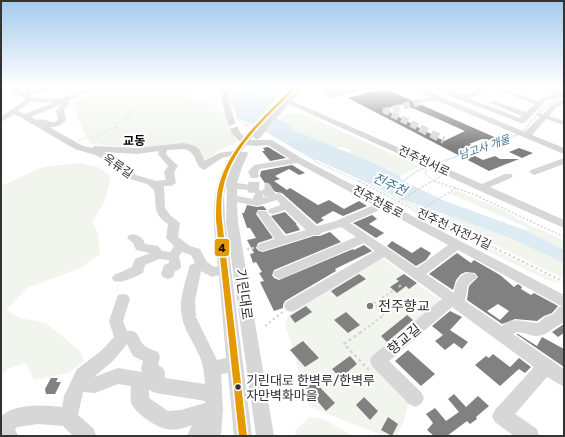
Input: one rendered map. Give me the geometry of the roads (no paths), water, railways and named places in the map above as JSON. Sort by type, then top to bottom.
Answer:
[{"type":"street","points":[[1,120],[21,106]]},
{"type":"street","points":[[43,106],[51,109]]},
{"type":"street","points":[[26,116],[51,109],[54,106]]},
{"type":"street","points":[[34,121],[45,121],[54,124],[61,122],[62,117],[60,110],[64,106]]},
{"type":"street","points":[[227,106],[230,117]]},
{"type":"street","name":"기린대로","points":[[265,436],[232,222],[231,192],[240,160],[252,130],[282,106]]},
{"type":"street","points":[[293,106],[304,108]]},
{"type":"street","points":[[457,106],[564,150]]},
{"type":"street","points":[[483,106],[521,121]]},
{"type":"street","points":[[512,106],[535,113]]},
{"type":"street","points":[[520,106],[560,122]]},
{"type":"street","points":[[537,125],[535,113],[539,106]]},
{"type":"street","points":[[521,121],[550,106]]},
{"type":"street","name":"전주천서로","points":[[304,108],[418,158],[439,170],[564,224]]},
{"type":"street","points":[[45,121],[49,120],[51,109]]},
{"type":"street","points":[[51,109],[54,124]]},
{"type":"street","points":[[14,112],[26,116],[80,145],[137,151],[184,146],[192,148],[199,155],[204,167],[207,163],[222,154],[236,154]]},
{"type":"street","points":[[560,122],[564,112]]},
{"type":"street","points":[[520,132],[521,121]]},
{"type":"street","points":[[520,132],[537,125],[560,122]]},
{"type":"street","points":[[236,133],[240,140],[248,142]]},
{"type":"street","name":"기린대로","points":[[243,436],[219,220],[219,197],[227,168],[236,154],[248,142]]},
{"type":"street","name":"전주천동로","points":[[248,142],[255,144],[269,142],[298,160],[388,205],[564,301]]},
{"type":"street","name":"옥류길","points":[[80,145],[113,160],[134,178],[149,181],[159,190]]},
{"type":"street","points":[[164,147],[162,154],[174,166],[169,172],[171,183],[159,183],[158,202],[161,214],[166,219],[174,223],[172,238],[186,249],[196,252],[202,265],[212,272],[225,269]]},
{"type":"street","points":[[254,176],[253,172],[257,167],[298,160]]},
{"type":"street","points":[[534,172],[564,160]]},
{"type":"street","points":[[481,188],[508,176]]},
{"type":"street","points":[[231,192],[248,187]]},
{"type":"street","points":[[231,192],[257,203],[279,196],[287,206],[316,232]]},
{"type":"street","points":[[263,246],[316,232],[388,205]]},
{"type":"street","points":[[282,241],[268,212],[287,206]]},
{"type":"street","points":[[343,223],[564,379]]},
{"type":"street","points":[[133,238],[138,241],[140,247],[145,249],[154,249],[158,255]]},
{"type":"street","points":[[280,274],[365,238]]},
{"type":"street","points":[[417,274],[458,244]]},
{"type":"street","points":[[173,256],[181,245]]},
{"type":"street","points":[[291,306],[384,251]]},
{"type":"street","points":[[119,278],[138,270],[139,262],[158,255],[173,256]]},
{"type":"street","points":[[168,274],[169,268],[175,266],[173,256]]},
{"type":"street","points":[[202,265],[195,268],[188,301],[190,318],[196,335],[205,348],[212,368],[214,402],[212,436]]},
{"type":"street","points":[[453,300],[460,297],[462,283],[470,277]]},
{"type":"street","points":[[122,339],[116,321],[123,299]]},
{"type":"street","name":"향교길","points":[[415,398],[378,361],[453,300]]},
{"type":"street","points":[[503,335],[511,327],[517,325],[539,330],[546,328],[550,321],[558,319],[564,311]]},
{"type":"street","points":[[68,418],[73,396],[83,375],[108,356],[122,339],[131,337],[139,351],[152,357],[149,369],[157,373],[148,382],[140,402],[163,419],[170,421],[181,419],[214,402]]},
{"type":"street","points":[[212,368],[234,364]]},
{"type":"street","points":[[530,436],[502,416],[546,366]]},
{"type":"street","points":[[78,384],[95,385],[118,376],[182,388],[214,402]]},
{"type":"street","points":[[196,436],[214,402]]},
{"type":"street","points":[[9,436],[1,429],[13,418],[38,415],[68,418],[87,436]]},
{"type":"water","name":"전주천","points":[[233,106],[270,106],[268,108],[275,117],[292,125],[293,130],[297,132],[369,161],[400,176],[401,180],[445,201],[527,231],[564,250],[564,263],[510,238],[405,200],[317,160],[314,160],[252,124],[238,119],[235,115]]},
{"type":"waterway","name":"남고사 개울","points":[[523,132],[540,111],[547,106]]},
{"type":"waterway","name":"남고사 개울","points":[[467,153],[519,134]]},
{"type":"waterway","name":"남고사 개울","points":[[435,164],[461,155]]},
{"type":"waterway","name":"남고사 개울","points":[[402,182],[417,171],[429,166]]},
{"type":"tunnel","points":[[403,106],[386,111],[444,140]]},
{"type":"tunnel","points":[[230,118],[234,129]]},
{"type":"tunnel","points":[[234,128],[236,133]]},
{"type":"tunnel","points":[[248,187],[266,188],[270,195],[261,197],[255,194]]},
{"type":"place","name":"전주향교","points":[[370,306]]},
{"type":"place","name":"기린대로 한벽루/한벽루 자만벽화마을","points":[[238,387]]},
{"type":"district","name":"교동","points":[[134,141]]}]
